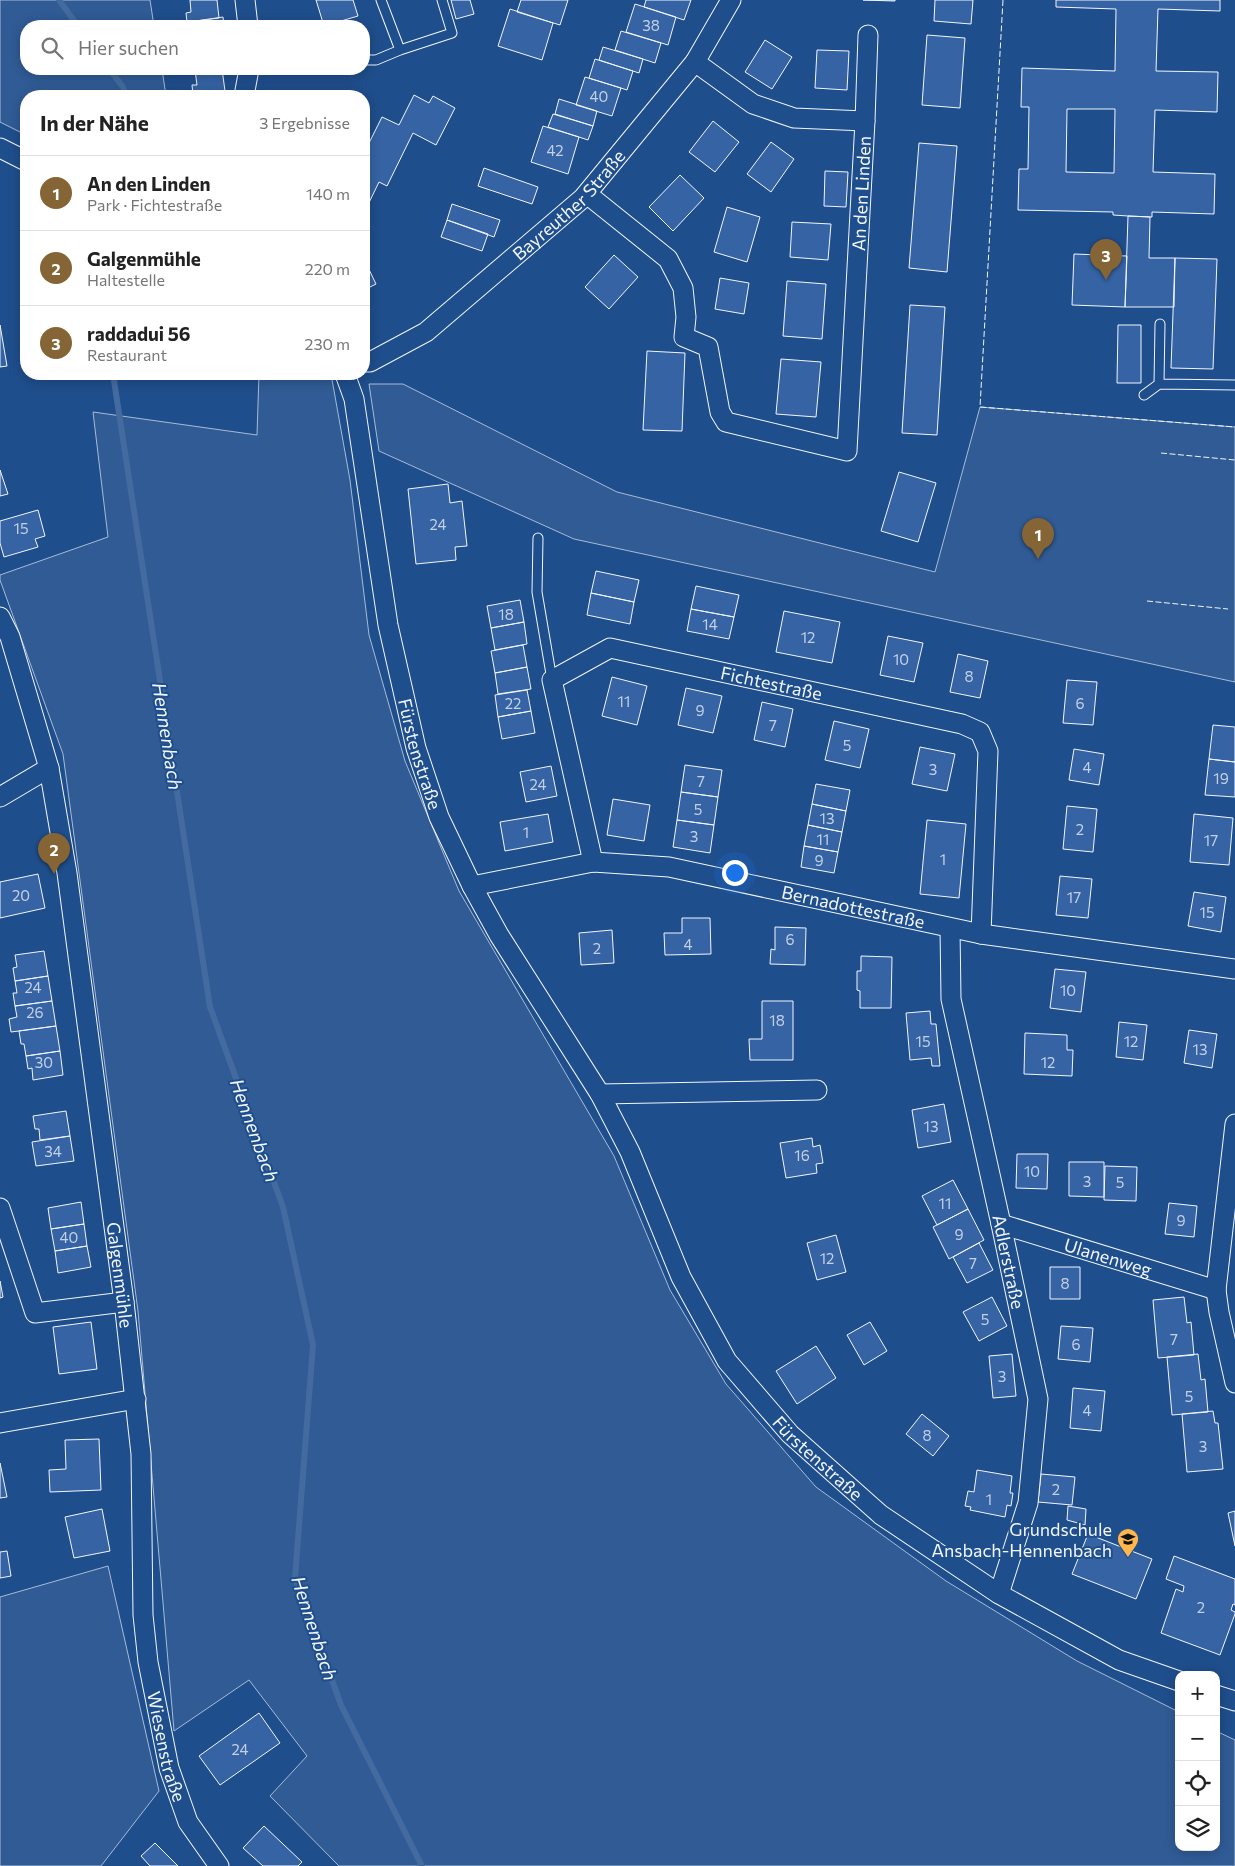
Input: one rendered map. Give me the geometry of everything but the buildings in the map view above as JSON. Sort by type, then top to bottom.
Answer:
[{"type":"street","points":[[245,0],[247,20]]},
{"type":"street","name":"Bayreuther Straße","points":[[370,362],[426,332],[587,194],[695,62],[731,0]]},
{"type":"street","name":"An den Linden","points":[[587,194],[668,259],[683,288],[686,317],[684,337],[708,347],[720,412],[726,422],[847,451],[868,35]]},
{"type":"street","name":"An den Linden","points":[[695,62],[753,104],[794,118],[865,121]]},
{"type":"street","points":[[245,90],[248,75]]},
{"type":"street","points":[[0,148],[20,158]]},
{"type":"street","name":"Fürstenstraße","points":[[347,380],[354,399],[388,625],[416,748],[440,817],[472,886],[499,934],[600,1094],[630,1152],[681,1277],[727,1361],[790,1434],[880,1515],[1000,1594],[1119,1660],[1175,1680]]},
{"type":"street","name":"Galgenmühle","points":[[0,617],[10,637],[49,768],[66,873],[136,1399],[141,1454],[143,1615]]},
{"type":"street","name":"Fichtestraße","points":[[552,680],[610,648],[962,724],[980,732],[988,752],[981,934]]},
{"type":"street","points":[[552,680],[592,862]]},
{"type":"street","points":[[0,797],[49,768]]},
{"type":"street","name":"Bernadottestraße","points":[[472,886],[592,862],[669,867],[981,934],[1235,969]]},
{"type":"street","name":"Adlerstraße","points":[[950,928],[951,999],[1038,1399],[1028,1503],[1000,1594]]},
{"type":"street","points":[[600,1094],[817,1090]]},
{"type":"street","points":[[1235,1124],[1233,1167],[1216,1290],[1227,1313],[1235,1383]]},
{"type":"street","points":[[0,1208],[35,1313],[124,1302]]},
{"type":"street","name":"Ulanenweg","points":[[1001,1224],[1216,1290]]},
{"type":"street","points":[[0,1423],[136,1399]]},
{"type":"street","name":"Wiesenstraße","points":[[143,1615],[148,1662],[168,1768],[188,1822],[220,1866]]},
{"type":"street","points":[[1220,1696],[1235,1701]]},
{"type":"lane","points":[[382,0],[400,50]]},
{"type":"lane","points":[[370,60],[376,60],[452,33],[442,0]]},
{"type":"lane","points":[[1159,384],[1160,324]]},
{"type":"lane","points":[[1144,395],[1159,384],[1235,385]]},
{"type":"lane","points":[[538,538],[537,592],[552,680]]},
{"type":"shaded area","points":[[0,0],[150,0],[153,20],[20,20],[20,75],[163,75],[165,90],[20,90],[20,132],[0,122]]},
{"type":"shaded area","points":[[259,380],[332,380],[350,480],[369,635],[405,761],[459,891],[614,1156],[670,1290],[726,1384],[816,1487],[946,1581],[1077,1661],[1175,1710],[1175,1851],[1220,1851],[1220,1733],[1235,1740],[1235,1866],[339,1866],[270,1796],[307,1756],[249,1680],[174,1731],[138,1311],[63,754],[0,580],[0,575],[108,537],[93,412],[257,435]]},
{"type":"shaded area","points":[[369,384],[403,384],[617,492],[935,572],[980,407],[1235,427],[1235,682],[574,539],[379,451]]},
{"type":"shaded area","points":[[108,1566],[159,1791],[101,1866],[0,1866],[0,1597]]},
{"type":"waterway","name":"Hennenbach","points":[[59,0],[74,20]]},
{"type":"waterway","name":"Hennenbach","points":[[114,75],[124,90]]},
{"type":"waterway","name":"Hennenbach","points":[[114,380],[210,1007],[283,1207],[313,1345],[295,1578],[341,1705],[422,1866]]},
{"type":"fence","points":[[1003,0],[980,407],[1235,427]]},
{"type":"fence","points":[[1161,453],[1235,460]]},
{"type":"fence","points":[[1147,601],[1228,609]]},
{"type":"place","name":"raddadui 56","points":[[1106,280]]},
{"type":"place","name":"An den Linden","points":[[1038,559]]},
{"type":"place","name":"Galgenmühle","points":[[54,874]]},
{"type":"place","name":"Grundschule Ansbach-Hennenbach","points":[[1128,1558]]}]
